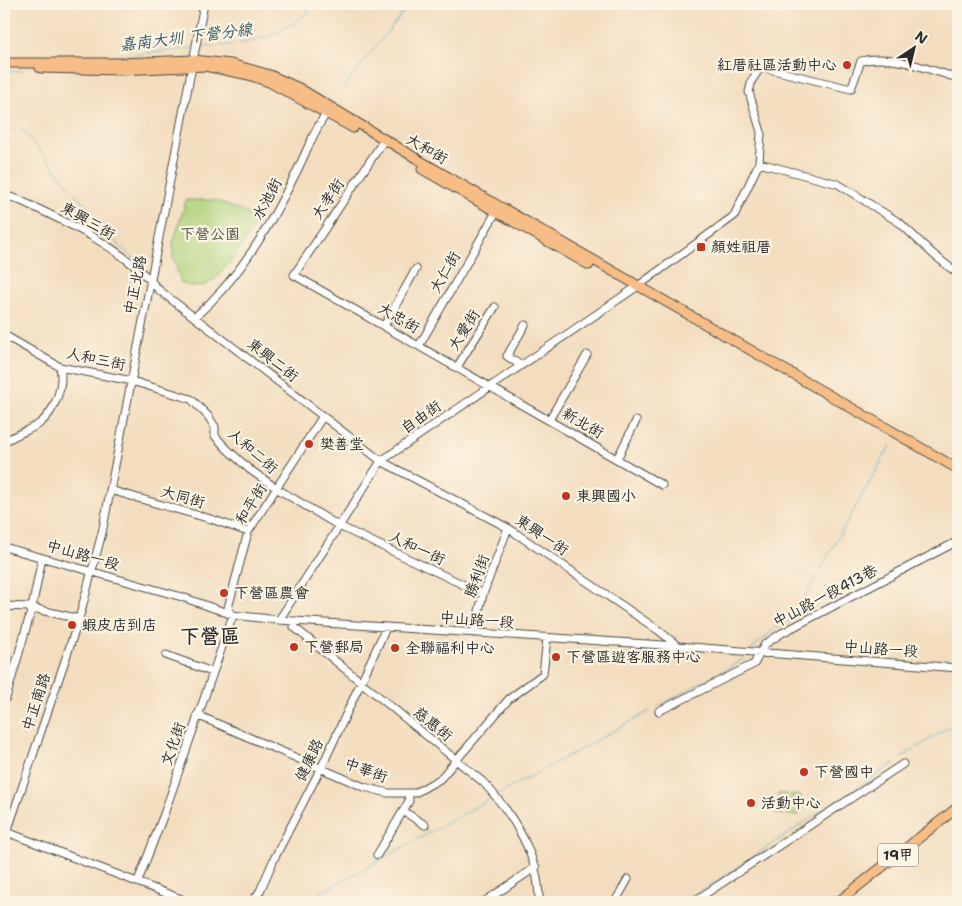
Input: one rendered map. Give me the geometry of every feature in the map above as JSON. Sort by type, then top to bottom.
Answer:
[{"type":"main road","points":[[4,63],[123,63],[193,60]]},
{"type":"main road","points":[[4,69],[114,70],[193,60]]},
{"type":"main road","name":"大和街","points":[[193,60],[206,66],[249,75],[329,110],[635,288]]},
{"type":"main road","name":"大和街","points":[[383,142],[496,212],[635,288]]},
{"type":"main road","points":[[635,288],[958,469]]},
{"type":"main road","points":[[635,288],[958,475]]},
{"type":"main road","name":"19甲","points":[[838,902],[958,807]]},
{"type":"street","name":"中正北路","points":[[92,572],[132,381],[150,279],[164,219],[204,4]]},
{"type":"street","points":[[958,78],[880,58],[861,62],[852,89],[761,67],[752,80],[749,92],[761,132],[759,162],[838,184],[900,223],[958,274]]},
{"type":"street","name":"水池街","points":[[196,317],[219,297],[251,255],[269,226],[329,110]]},
{"type":"street","name":"大孝街","points":[[294,275],[383,142]]},
{"type":"street","name":"自由街","points":[[279,620],[381,461],[635,288],[734,216],[759,162]]},
{"type":"street","name":"東興三街","points":[[6,198],[53,216],[105,245],[150,279]]},
{"type":"street","name":"大仁街","points":[[419,346],[496,212]]},
{"type":"street","points":[[384,326],[416,268]]},
{"type":"street","name":"大忠街","points":[[294,275],[490,386]]},
{"type":"street","name":"東興二街","points":[[150,279],[160,290],[381,461]]},
{"type":"street","name":"大愛街","points":[[457,367],[495,307]]},
{"type":"street","points":[[520,365],[507,356],[525,325]]},
{"type":"street","name":"人和三街","points":[[4,334],[60,367],[132,381]]},
{"type":"street","points":[[549,420],[587,355]]},
{"type":"street","points":[[4,442],[38,424],[49,413],[56,403],[60,388],[60,367]]},
{"type":"street","name":"人和二街","points":[[132,381],[191,399],[208,416],[215,427],[215,436],[249,468],[276,488],[339,526]]},
{"type":"street","name":"新北街","points":[[490,386],[662,485]]},
{"type":"street","name":"和平街","points":[[233,615],[228,608],[248,532],[323,416]]},
{"type":"street","points":[[618,459],[636,421]]},
{"type":"street","name":"東興一街","points":[[381,461],[508,528],[658,630],[678,646]]},
{"type":"street","name":"大同街","points":[[110,490],[175,508],[248,532]]},
{"type":"street","name":"人和一街","points":[[339,526],[483,594]]},
{"type":"street","name":"勝利街","points":[[474,633],[483,594],[508,528]]},
{"type":"street","name":"中山路一段413巷","points":[[659,711],[754,664],[765,644],[782,633],[958,541]]},
{"type":"street","name":"中山路一段","points":[[4,547],[182,597],[233,615],[386,628],[678,646],[760,654],[958,668]]},
{"type":"street","points":[[6,698],[32,608],[42,558]]},
{"type":"street","name":"中正南路","points":[[4,841],[5,831],[80,619],[92,572]]},
{"type":"street","points":[[4,606],[32,608],[80,619]]},
{"type":"street","name":"文化街","points":[[138,881],[233,615]]},
{"type":"street","name":"慈惠街","points":[[296,621],[294,627],[483,782],[501,803],[530,851],[540,886],[539,902]]},
{"type":"street","name":"健康路","points":[[254,901],[321,767],[386,628]]},
{"type":"street","name":"中華街","points":[[198,716],[364,787],[388,793],[416,792],[440,779],[509,699],[543,674],[547,638]]},
{"type":"street","points":[[166,655],[212,672]]},
{"type":"street","points":[[693,902],[903,764]]},
{"type":"street","points":[[377,855],[409,801],[408,793]]},
{"type":"street","points":[[403,811],[425,825]]},
{"type":"street","points":[[5,831],[189,902]]},
{"type":"street","points":[[484,902],[536,867]]},
{"type":"street","points":[[615,902],[628,879]]},
{"type":"street","points":[[254,901],[272,902]]},
{"type":"green space","name":"下營公園","points":[[186,200],[215,200],[256,217],[252,221],[256,224],[226,267],[212,281],[202,286],[181,283],[173,257],[173,243]]},
{"type":"green space","points":[[778,793],[788,794],[785,815],[776,814]]},
{"type":"green space","points":[[791,794],[801,796],[798,816],[788,815]]},
{"type":"waterway","name":"嘉南大圳 下營分線","points":[[199,47],[248,42],[263,38],[290,25],[316,4]]},
{"type":"waterway","points":[[342,89],[410,4]]},
{"type":"waterway","name":"嘉南大圳 下營分線","points":[[97,59],[193,48]]},
{"type":"waterway","name":"嘉南大圳 下營分線","points":[[4,72],[23,71]]},
{"type":"waterway","points":[[7,136],[16,127]]},
{"type":"waterway","points":[[21,128],[70,187]]},
{"type":"waterway","points":[[75,193],[115,241],[133,258],[139,261]]},
{"type":"waterway","points":[[820,570],[890,446]]},
{"type":"waterway","points":[[752,649],[775,628],[793,618],[816,577]]},
{"type":"waterway","points":[[658,707],[746,656]]},
{"type":"waterway","points":[[499,794],[650,711]]},
{"type":"waterway","points":[[901,758],[958,721]]},
{"type":"waterway","points":[[685,902],[894,763]]},
{"type":"waterway","points":[[304,902],[492,798]]},
{"type":"place","name":"紅厝社區活動中心","points":[[847,65]]},
{"type":"place","name":"顏姓祖厝","points":[[701,247]]},
{"type":"place","name":"樊善堂","points":[[309,444]]},
{"type":"place","name":"東興國小","points":[[566,496]]},
{"type":"place","name":"下營區農會","points":[[224,593]]},
{"type":"place","name":"蝦皮店到店","points":[[72,625]]},
{"type":"place","name":"下營郵局","points":[[294,647]]},
{"type":"place","name":"全聯福利中心","points":[[395,648]]},
{"type":"place","name":"下營區遊客服務中心","points":[[556,657]]},
{"type":"place","name":"下營國中","points":[[804,772]]},
{"type":"place","name":"活動中心","points":[[751,803]]},
{"type":"district","name":"下營區","points":[[210,636]]}]
